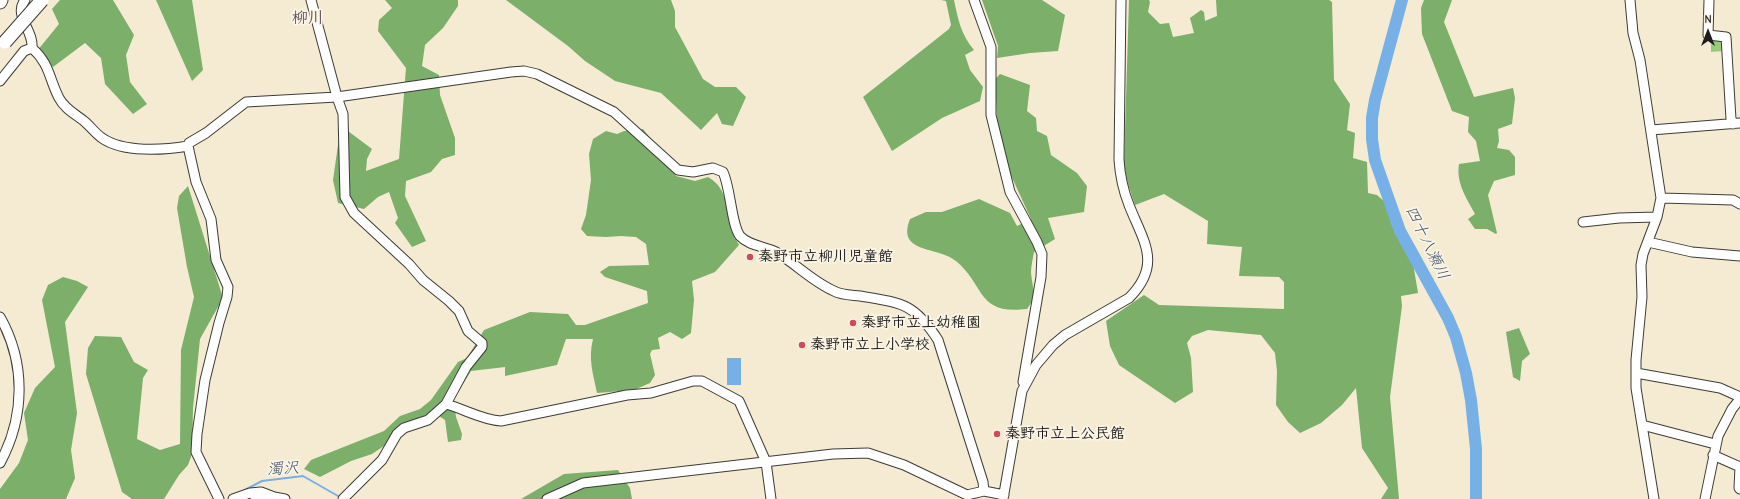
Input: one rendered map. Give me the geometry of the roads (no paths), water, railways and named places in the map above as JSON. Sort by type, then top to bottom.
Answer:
[{"type":"highway","points":[[3,46],[42,0]]},
{"type":"street","points":[[25,0],[21,8],[21,15],[33,41],[32,48]]},
{"type":"street","points":[[311,0],[337,97],[344,114],[344,197],[354,213],[409,264],[423,280],[449,301],[459,312],[468,331],[482,343],[482,347],[466,367],[446,404],[428,420],[404,428],[397,434],[382,460],[343,499]]},
{"type":"street","points":[[547,499],[583,483],[833,454],[868,453],[904,465],[966,497],[984,491],[1003,497],[1041,277],[1042,254],[1010,192],[991,115],[991,47],[974,0]]},
{"type":"street","points":[[1022,391],[1036,365],[1053,345],[1074,329],[1129,298],[1136,290],[1146,271],[1148,252],[1146,243],[1128,205],[1120,176],[1121,0]]},
{"type":"street","points":[[1630,0],[1633,33],[1640,60],[1661,198],[1657,217],[1640,265],[1642,297],[1637,334],[1636,373],[1636,388],[1654,499]]},
{"type":"street","points":[[1709,0],[1708,39],[1726,37],[1731,119],[1737,124]]},
{"type":"street","points":[[0,81],[24,51],[32,48]]},
{"type":"street","points":[[32,48],[43,60],[50,72],[60,100],[102,138],[110,142],[134,148],[169,150],[188,146],[189,143],[206,134],[246,102],[337,97],[512,72],[524,71],[537,74],[614,112],[678,170],[693,172],[713,168],[723,172],[728,182],[732,212],[740,235],[747,242],[775,252],[835,292],[904,305],[927,323],[938,340],[983,482],[984,491]]},
{"type":"street","points":[[1651,130],[1737,124]]},
{"type":"street","points":[[188,146],[196,182],[211,219],[216,260],[228,287],[228,296],[219,323],[205,380],[196,434],[196,452],[219,499]]},
{"type":"street","points":[[1661,198],[1733,200],[1740,204]]},
{"type":"street","points":[[1646,217],[1648,241]]},
{"type":"street","points":[[1583,222],[1619,218],[1657,217]]},
{"type":"street","points":[[1648,241],[1692,252],[1740,253]]},
{"type":"street","points":[[0,318],[6,328],[15,353],[20,380],[19,408],[12,434],[0,463]]},
{"type":"street","points":[[1636,373],[1720,388],[1740,398],[1732,409],[1715,444],[1705,499]]},
{"type":"street","points":[[446,404],[492,420],[501,421],[627,395],[651,393],[693,381],[702,381],[739,401],[766,462],[771,499]]},
{"type":"street","points":[[1642,425],[1715,444]]},
{"type":"street","points":[[1713,455],[1740,467],[1740,489]]},
{"type":"street","points":[[233,499],[250,493],[262,492],[274,497],[285,499]]},
{"type":"street","points":[[255,499],[274,497]]},
{"type":"water","points":[[727,358],[741,358],[741,385],[727,385]]},
{"type":"waterway","name":"四十八瀬川","points":[[1402,0],[1375,100],[1372,118],[1372,139],[1375,160],[1400,231],[1448,318],[1456,337],[1466,373],[1471,400],[1476,449],[1476,499]]},
{"type":"waterway","name":"濁沢","points":[[241,492],[262,481],[303,476],[338,496]]},
{"type":"place","name":"秦野市立柳川児童館","points":[[750,257]]},
{"type":"place","name":"秦野市立上幼稚園","points":[[853,323]]},
{"type":"place","name":"秦野市立上小学校","points":[[802,345]]},
{"type":"place","name":"秦野市立上公民館","points":[[997,434]]},
{"type":"district","name":"柳川","points":[[308,18]]}]
